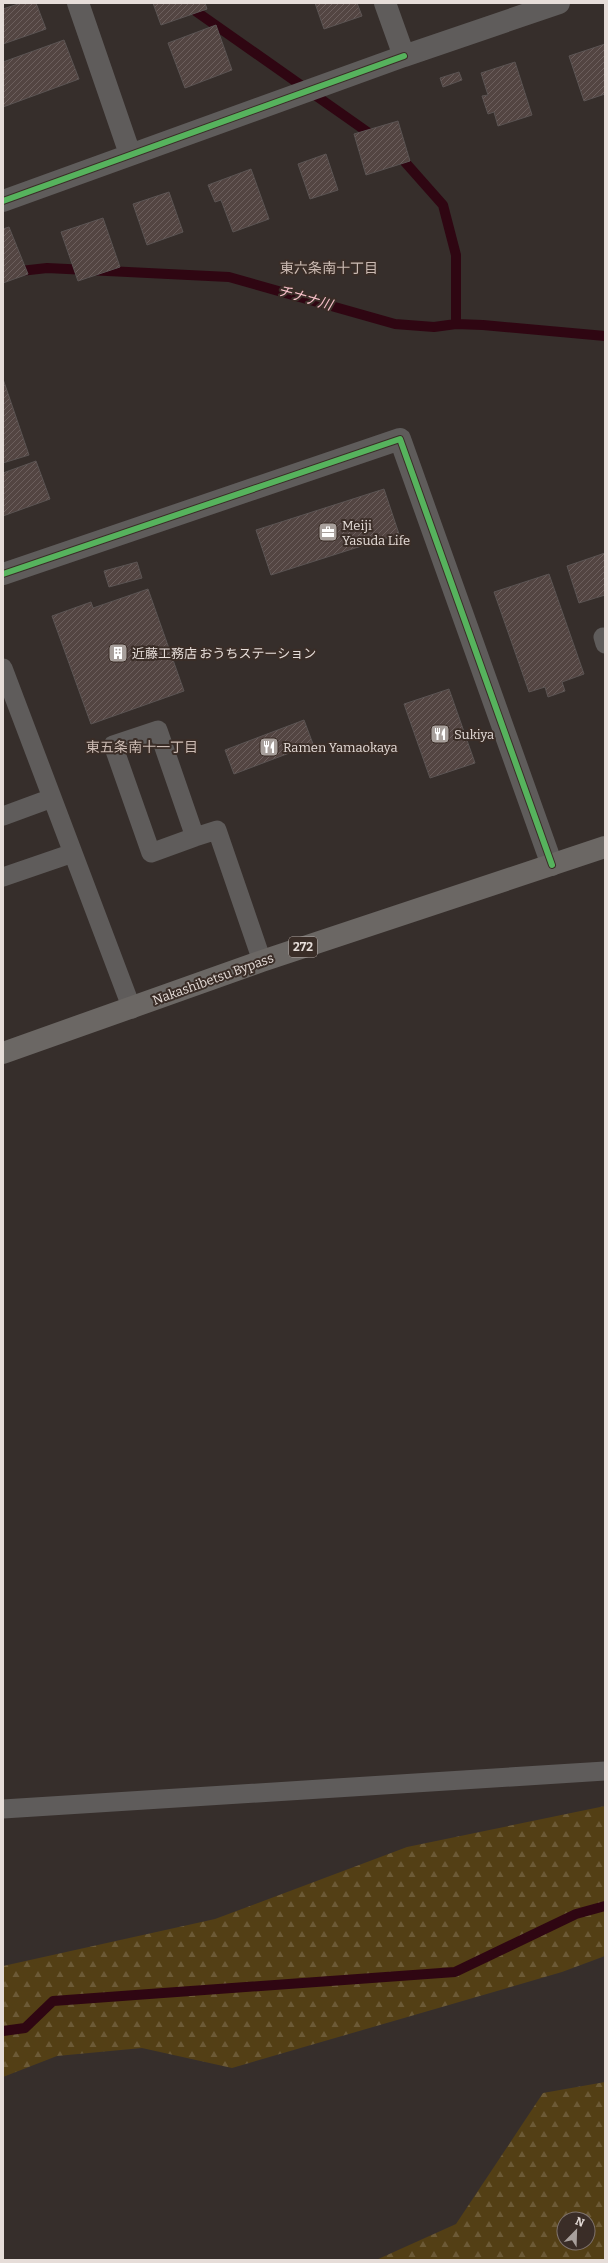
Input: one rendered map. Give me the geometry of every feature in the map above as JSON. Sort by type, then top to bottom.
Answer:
[{"type":"highway","name":"Nakashibetsu Bypass","points":[[3,1053],[132,1009],[262,961],[605,847]]},
{"type":"street","points":[[78,3],[130,154]]},
{"type":"street","points":[[386,3],[404,56]]},
{"type":"street","points":[[3,201],[404,56],[560,3]]},
{"type":"street","points":[[3,574],[400,439],[552,865]]},
{"type":"lane","points":[[3,668],[132,1009]]},
{"type":"lane","points":[[195,837],[158,730],[114,745],[151,853],[217,830],[262,961]]},
{"type":"lane","points":[[3,816],[52,798]]},
{"type":"lane","points":[[3,878],[73,853]]},
{"type":"lane","points":[[3,1809],[605,1771]]},
{"type":"green space","points":[[605,1806],[605,1956],[562,1972],[232,2068],[142,2048],[57,2056],[3,2077],[3,1966],[215,1919],[407,1847]]},
{"type":"green space","points":[[605,2082],[605,2260],[376,2260],[456,2224],[543,2093]]},
{"type":"building","points":[[21,3],[36,3],[46,29],[3,44],[3,9]]},
{"type":"building","points":[[153,3],[205,3],[207,9],[161,25]]},
{"type":"building","points":[[315,3],[357,3],[362,16],[324,29]]},
{"type":"building","points":[[216,25],[232,70],[185,88],[168,43]]},
{"type":"building","points":[[64,40],[79,79],[3,107],[3,62]]},
{"type":"building","points":[[605,44],[605,94],[584,101],[569,56]]},
{"type":"building","points":[[515,62],[532,115],[498,126],[494,112],[488,114],[482,96],[488,95],[481,73]]},
{"type":"building","points":[[459,72],[462,80],[443,87],[440,78]]},
{"type":"building","points":[[398,121],[410,161],[366,175],[354,134]]},
{"type":"building","points":[[326,154],[338,190],[310,199],[298,164]]},
{"type":"building","points":[[251,169],[269,219],[233,232],[221,200],[215,202],[208,185]]},
{"type":"building","points":[[169,192],[183,232],[147,245],[133,204]]},
{"type":"building","points":[[103,218],[120,267],[78,281],[61,232]]},
{"type":"building","points":[[9,227],[28,274],[3,283],[3,229]]},
{"type":"building","points":[[3,379],[29,455],[3,463]]},
{"type":"building","points":[[36,461],[50,499],[3,516],[3,473]]},
{"type":"building","name":"Meiji Yasuda Life","points":[[384,489],[399,534],[271,575],[256,530]]},
{"type":"building","points":[[605,553],[605,595],[579,603],[567,566]]},
{"type":"building","points":[[137,562],[142,578],[109,587],[104,571]]},
{"type":"building","points":[[549,574],[584,674],[562,682],[565,691],[548,697],[545,687],[529,692],[494,592]]},
{"type":"building","name":"近藤工務店 おうちステーション","points":[[148,589],[184,691],[91,724],[52,616],[91,602],[93,608]]},
{"type":"building","name":"Sukiya","points":[[449,689],[475,763],[430,778],[404,704]]},
{"type":"building","name":"Ramen Yamaokaya","points":[[304,720],[313,744],[234,774],[225,750]]},
{"type":"waterway","points":[[184,3],[376,138]]},
{"type":"waterway","points":[[397,153],[443,205],[456,255],[456,324]]},
{"type":"waterway","name":"チナナ川","points":[[3,273],[47,268],[229,277],[395,324],[434,327],[456,324],[483,325],[605,336]]},
{"type":"waterway","points":[[3,2031],[25,2028],[53,2001],[455,1972],[576,1914],[605,1906]]},
{"type":"cycle path","points":[[3,201],[404,56]]},
{"type":"cycle path","points":[[3,574],[400,439],[552,865]]},
{"type":"place","name":"Meiji Yasuda Life","points":[[328,532]]},
{"type":"place","name":"近藤工務店 おうちステーション","points":[[118,653]]},
{"type":"place","name":"Sukiya","points":[[440,734]]},
{"type":"place","name":"Ramen Yamaokaya","points":[[269,747]]},
{"type":"district","name":"東六条南十丁目","points":[[329,268]]},
{"type":"district","name":"東五条南十一丁目","points":[[142,747]]}]
